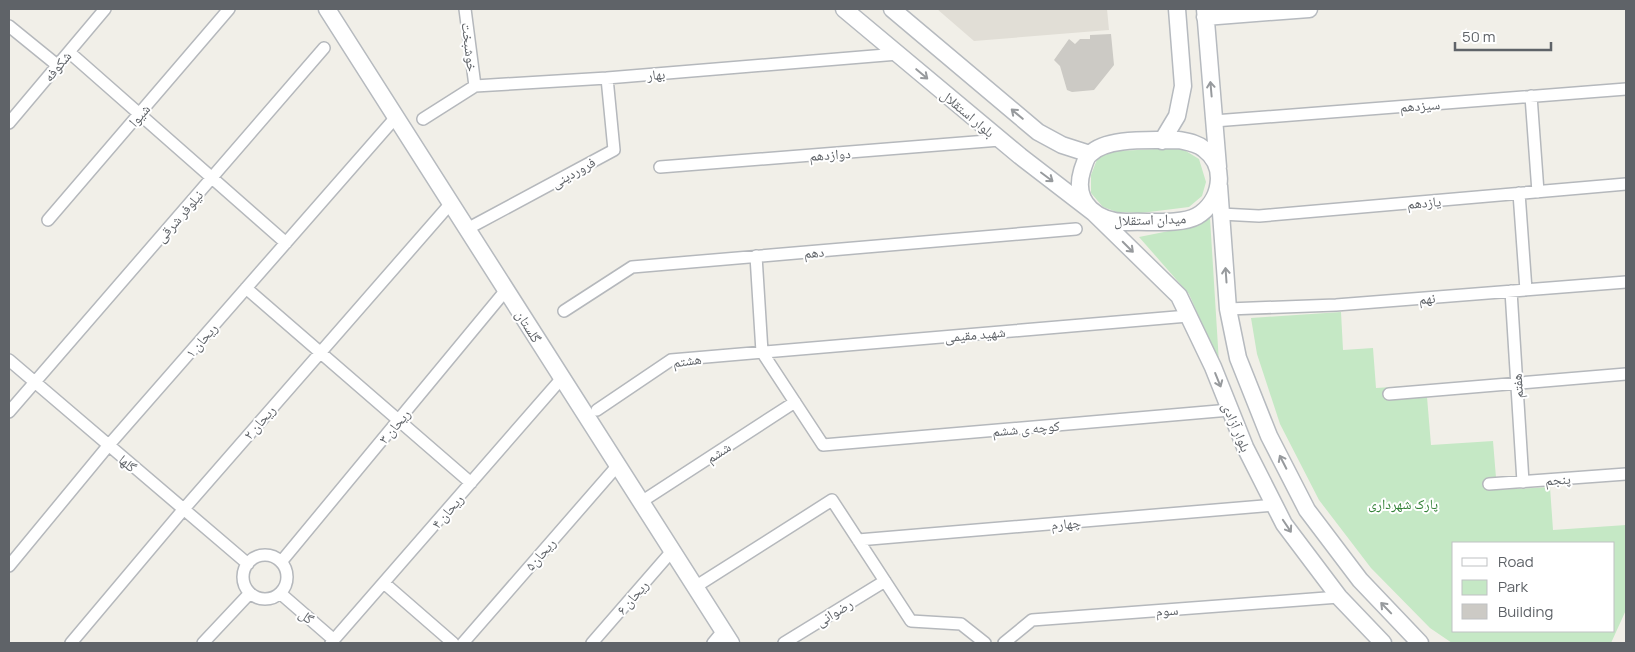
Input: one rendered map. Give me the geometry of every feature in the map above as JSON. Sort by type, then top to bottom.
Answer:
[{"type":"main road","name":"گلستان","points":[[327,9],[695,586],[722,639]]},
{"type":"main road","name":"بلوار استقلال","points":[[844,9],[1000,140],[1094,213]]},
{"type":"main road","points":[[892,9],[1038,132],[1062,145],[1090,154],[1102,146],[1115,142],[1179,140],[1193,142],[1205,149],[1214,159],[1219,179]]},
{"type":"main road","points":[[1162,141],[1177,116],[1183,86],[1176,9]]},
{"type":"main road","points":[[1205,13],[1309,9]]},
{"type":"main road","name":"بلوار آزادی","points":[[1205,13],[1228,309],[1238,358],[1269,436],[1307,510],[1360,580],[1420,643]]},
{"type":"main road","name":"میدان استقلال","points":[[1090,154],[1080,177],[1081,190],[1086,202],[1094,213],[1105,220],[1118,222],[1182,220],[1195,217],[1207,210],[1215,199],[1219,179]]},
{"type":"main road","name":"بلوار آزادی","points":[[1094,213],[1178,296],[1213,367],[1245,447],[1284,524],[1339,597],[1383,643]]},
{"type":"street","name":"شکوفه","points":[[9,123],[105,9]]},
{"type":"street","name":"شیوا","points":[[48,220],[229,9]]},
{"type":"street","name":"خوشبخت","points":[[465,9],[475,86]]},
{"type":"street","points":[[9,26],[58,65]]},
{"type":"street","name":"نیلوفر شرقی","points":[[9,412],[324,48]]},
{"type":"street","points":[[69,52],[286,243]]},
{"type":"street","name":"بهار","points":[[423,119],[475,86],[607,78],[898,54]]},
{"type":"street","name":"فروردینی","points":[[467,229],[614,150],[607,78]]},
{"type":"street","name":"سیزدهم","points":[[1214,121],[1626,89]]},
{"type":"street","points":[[1531,96],[1538,192]]},
{"type":"street","name":"ریحان ۱","points":[[9,566],[108,446],[396,117]]},
{"type":"street","name":"دوازدهم","points":[[660,167],[1000,140]]},
{"type":"street","name":"یازدهم","points":[[1221,214],[1259,216],[1626,184]]},
{"type":"street","points":[[1519,193],[1526,290]]},
{"type":"street","name":"ریحان ۲","points":[[71,643],[183,510],[451,203]]},
{"type":"street","name":"دهم","points":[[564,310],[632,267],[1076,229]]},
{"type":"street","points":[[756,256],[762,352],[795,402]]},
{"type":"street","name":"نهم","points":[[1228,309],[1336,305],[1626,282]]},
{"type":"street","points":[[246,288],[471,483]]},
{"type":"street","name":"ریحان ۳","points":[[281,562],[506,290]]},
{"type":"street","name":"هفتم","points":[[1511,291],[1524,482]]},
{"type":"street","name":"شهید مقیمی","points":[[762,352],[1188,316]]},
{"type":"street","name":"هشتم","points":[[596,410],[670,360],[762,352]]},
{"type":"street","name":"گلها","points":[[9,360],[248,564]]},
{"type":"street","points":[[1389,394],[1626,374]]},
{"type":"street","name":"ریحان ۴","points":[[332,641],[562,378]]},
{"type":"street","name":"کوچه ی ششم","points":[[795,402],[823,445],[1230,410]]},
{"type":"street","name":"ششم","points":[[641,502],[795,402]]},
{"type":"street","name":"ریحان۵","points":[[462,643],[618,465]]},
{"type":"street","name":"پنجم","points":[[1490,484],[1626,474]]},
{"type":"street","points":[[695,586],[832,500],[911,620],[961,624],[985,643]]},
{"type":"street","name":"چهارم","points":[[858,540],[1275,505]]},
{"type":"street","name":"ریحان ۶","points":[[592,643],[672,551]]},
{"type":"street","points":[[264,556],[270,556],[281,562],[285,568],[286,581],[280,593],[275,597],[261,598],[246,588],[243,576],[248,564],[258,557],[264,556]]},
{"type":"street","name":"رضوانی","points":[[784,643],[885,581]]},
{"type":"street","points":[[384,583],[453,643]]},
{"type":"street","points":[[203,643],[250,592]]},
{"type":"street","name":"گل","points":[[280,593],[332,641]]},
{"type":"street","name":"سوم","points":[[1004,643],[1032,620],[1339,597]]},
{"type":"shaded area","points":[[937,9],[1107,9],[1109,30],[974,41]]},
{"type":"green space","points":[[1181,148],[1199,159],[1206,182],[1202,196],[1189,207],[1141,213],[1117,212],[1103,207],[1091,193],[1091,175],[1098,157],[1116,151]]},
{"type":"green space","points":[[1210,218],[1219,363],[1189,294],[1139,237],[1174,230]]},
{"type":"green space","name":"پارک شهرداری","points":[[1341,312],[1343,350],[1373,348],[1376,388],[1426,385],[1431,445],[1493,441],[1497,490],[1550,487],[1553,530],[1626,525],[1626,610],[1611,643],[1452,643],[1430,628],[1371,568],[1319,500],[1280,424],[1257,354],[1251,318]]},
{"type":"building","points":[[1111,34],[1114,65],[1094,90],[1072,92],[1067,90],[1060,66],[1054,60],[1069,39],[1075,44],[1080,39],[1090,39],[1090,35]]}]
